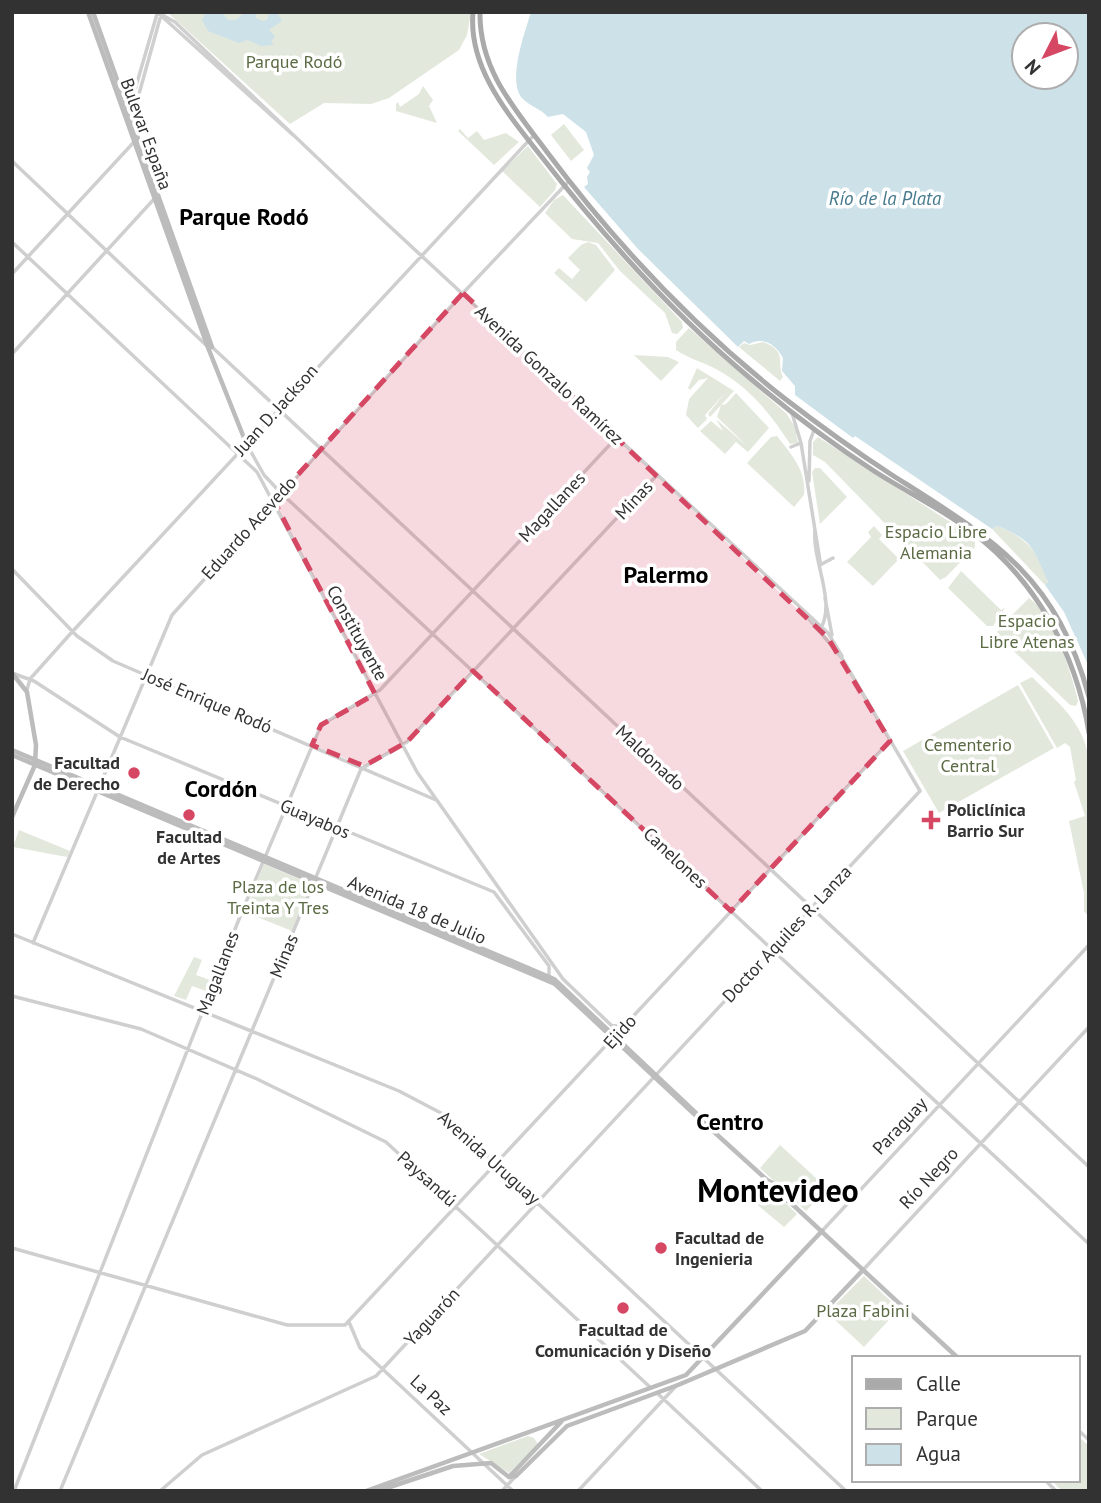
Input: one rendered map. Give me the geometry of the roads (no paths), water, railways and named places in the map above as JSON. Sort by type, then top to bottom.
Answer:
[{"type":"main road","name":"Bulevar España","points":[[90,12],[222,382]]},
{"type":"main road","points":[[473,12],[473,42],[480,67],[528,139],[666,300],[723,355],[791,412],[962,517],[1016,563],[1041,593],[1064,630],[1089,697]]},
{"type":"main road","points":[[480,12],[480,36],[486,62],[567,184],[619,242],[700,325],[816,426],[969,530],[1017,575],[1051,621],[1068,655],[1089,733]]},
{"type":"main road","name":"Bulevar España","points":[[124,106],[132,121],[136,140]]},
{"type":"main road","name":"Constituyente","points":[[222,382],[246,443]]},
{"type":"main road","points":[[12,673],[27,692],[35,762],[12,817]]},
{"type":"main road","name":"Avenida 18 de Julio","points":[[12,753],[562,985],[614,1038]]},
{"type":"main road","name":"Avenida 18 de Julio","points":[[547,978],[767,1180],[777,1195],[792,1203],[956,1356]]},
{"type":"main road","name":"Paraguay","points":[[366,1491],[686,1375],[822,1231]]},
{"type":"main road","name":"Río Negro","points":[[516,1476],[567,1426],[786,1342],[809,1328],[863,1270]]},
{"type":"main road","points":[[509,1477],[566,1418]]},
{"type":"main road","points":[[378,1491],[453,1466],[483,1462]]},
{"type":"main road","name":"La Paz","points":[[483,1462],[493,1464],[509,1477]]},
{"type":"main road","points":[[509,1477],[516,1476]]},
{"type":"street","points":[[124,106],[134,93],[160,14]]},
{"type":"street","points":[[132,121],[160,14]]},
{"type":"street","name":"Avenida Gonzalo Ramírez","points":[[160,14],[832,637],[920,791]]},
{"type":"street","name":"Juan D. Jackson","points":[[27,692],[30,679],[72,632],[534,135]]},
{"type":"street","points":[[12,274],[136,140]]},
{"type":"street","name":"Maldonado","points":[[12,160],[276,410],[1089,1167]]},
{"type":"street","name":"Eduardo Acevedo","points":[[33,943],[172,615],[319,450],[567,184]]},
{"type":"street","points":[[12,354],[156,197]]},
{"type":"street","name":"Canelones","points":[[12,242],[1089,1244]]},
{"type":"street","points":[[791,412],[801,443],[832,637]]},
{"type":"street","points":[[808,483],[810,441],[816,426]]},
{"type":"street","name":"Magallanes","points":[[14,1491],[264,858],[321,725],[375,694],[617,438]]},
{"type":"street","name":"Constituyente","points":[[246,443],[417,772],[572,989]]},
{"type":"street","points":[[791,447],[801,443]]},
{"type":"street","name":"Minas","points":[[60,1491],[363,766],[402,745],[657,475]]},
{"type":"street","points":[[820,563],[833,558]]},
{"type":"street","name":"José Enrique Rodó","points":[[12,569],[72,632],[113,661],[428,794]]},
{"type":"street","points":[[821,629],[826,618],[825,598]]},
{"type":"street","name":"Avenida Gonzalo Ramírez","points":[[821,629],[842,658]]},
{"type":"street","name":"Guayabos","points":[[12,673],[30,679],[120,737],[494,892],[549,966],[547,978]]},
{"type":"street","name":"Ejido","points":[[349,1322],[890,741]]},
{"type":"street","name":"Doctor Aquiles R. Lanza","points":[[656,1076],[920,791]]},
{"type":"street","name":"Constituyente","points":[[428,794],[441,803]]},
{"type":"street","name":"Avenida Uruguay","points":[[12,934],[399,1091],[441,1113],[846,1491]]},
{"type":"street","name":"Paraguay","points":[[822,1231],[1089,945]]},
{"type":"street","name":"Avenida 18 de Julio","points":[[572,989],[612,1026]]},
{"type":"street","name":"Paysandú","points":[[12,996],[141,1029],[235,1070],[386,1142],[457,1205],[762,1491]]},
{"type":"street","name":"Avenida 18 de Julio","points":[[599,1014],[602,1023],[612,1026],[627,1024]]},
{"type":"street","name":"Río Negro","points":[[863,1270],[1089,1027]]},
{"type":"street","name":"Yaguarón","points":[[160,1491],[202,1455],[365,1383],[383,1369],[656,1076]]},
{"type":"street","points":[[12,1248],[287,1325],[336,1325],[349,1322]]},
{"type":"street","name":"La Paz","points":[[349,1322],[360,1348],[513,1491]]},
{"type":"street","points":[[578,1491],[677,1385]]},
{"type":"street","points":[[502,1491],[516,1476]]},
{"type":"street","points":[[507,1485],[509,1477]]},
{"type":"water","points":[[206,12],[222,12],[228,20],[236,20],[245,12],[256,12],[256,18],[263,21],[267,20],[269,12],[277,12],[282,21],[269,30],[275,36],[271,42],[274,45],[261,46],[247,40],[239,43],[208,31],[202,20]]},
{"type":"water","name":"Río de la Plata","points":[[531,12],[1089,12],[1089,667],[1064,612],[1045,585],[1048,582],[1039,561],[1025,541],[997,526],[992,529],[855,436],[853,438],[795,395],[795,386],[782,371],[783,358],[776,349],[763,341],[749,344],[744,341],[738,347],[638,249],[584,187],[588,184],[587,177],[590,172],[587,168],[594,155],[586,132],[563,114],[548,117],[522,98],[516,80]]},
{"type":"place","name":"Facultad de Derecho","points":[[134,773]]},
{"type":"place","name":"Facultad de Artes","points":[[189,815]]},
{"type":"place","name":"Policlínica Barrio Sur","points":[[931,820]]},
{"type":"place","name":"Facultad de Ingenieria","points":[[661,1248]]},
{"type":"place","name":"Facultad de Comunicación y Diseño","points":[[623,1308]]},
{"type":"district","name":"Parque Rodó","points":[[244,217]]},
{"type":"district","name":"Palermo","points":[[666,575]]},
{"type":"district","name":"Cordón","points":[[221,789]]},
{"type":"district","name":"Centro","points":[[730,1122]]},
{"type":"district","name":"Montevideo","points":[[778,1191]]},
{"type":"park label","name":"Espacio Libre Alemania","points":[[936,542]]},
{"type":"park label","name":"Espacio Libre Atenas","points":[[1027,631]]},
{"type":"park label","name":"Cementerio Central","points":[[968,755]]},
{"type":"park label","name":"Plaza de los Treinta Y Tres","points":[[278,897]]},
{"type":"park label","name":"Plaza Fabini","points":[[863,1311]]}]
